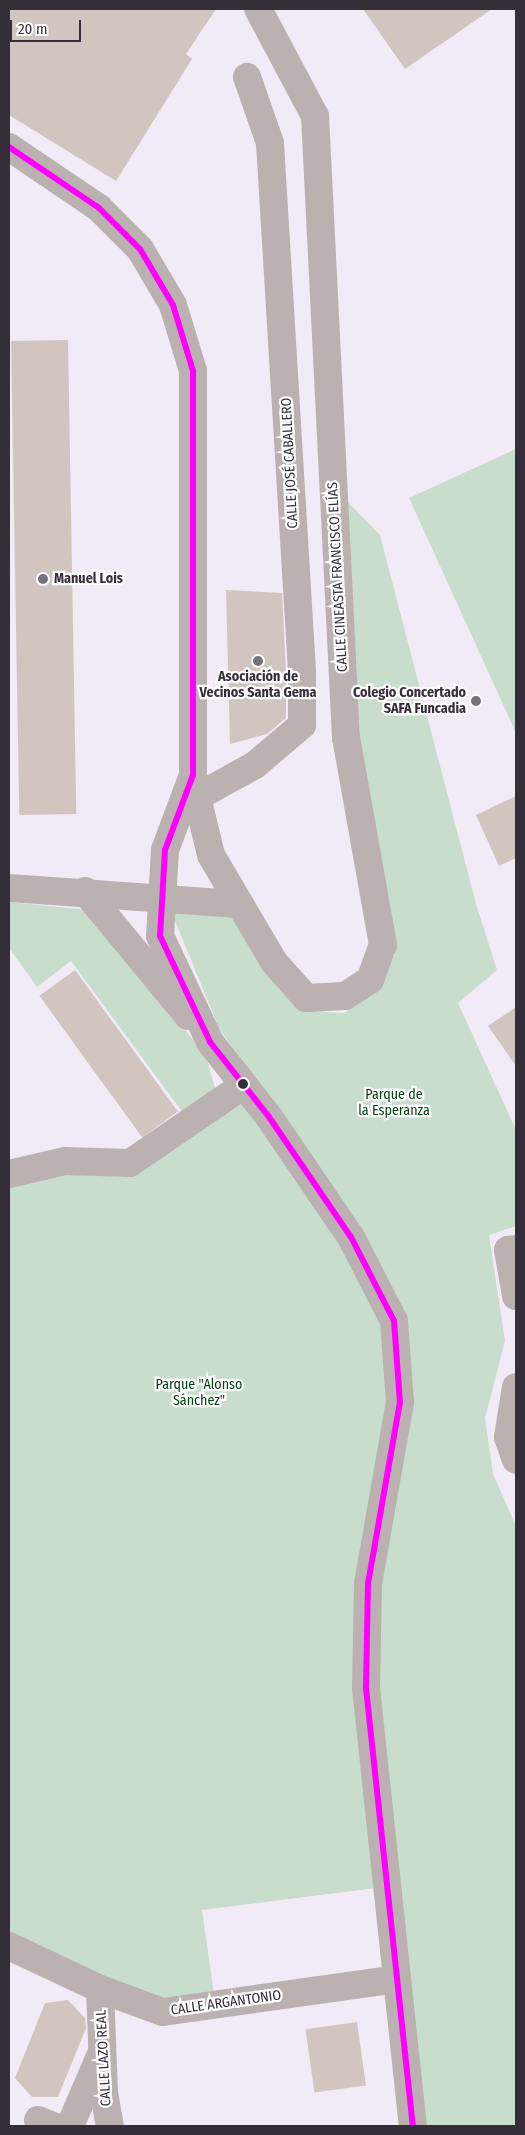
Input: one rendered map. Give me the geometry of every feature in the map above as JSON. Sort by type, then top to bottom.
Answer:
[{"type":"street","name":"CALLE CINEASTA FRANCISCO ELÍAS","points":[[195,786],[211,855],[274,962],[306,998],[345,996],[370,980],[383,945],[346,738],[314,116],[258,9]]},
{"type":"street","name":"CALLE JOSÉ CABALLERO","points":[[195,786],[255,765],[302,725],[270,143],[247,77]]},
{"type":"street","points":[[9,147],[99,208],[140,249],[173,305],[190,362],[195,786],[165,850],[160,896],[160,936],[210,1042]]},
{"type":"street","points":[[9,888],[160,896],[239,904]]},
{"type":"street","points":[[85,891],[244,1085],[351,1237],[394,1320],[400,1402],[368,1583],[366,1688],[412,2126]]},
{"type":"street","points":[[9,1174],[65,1161],[130,1163],[244,1085]]},
{"type":"street","points":[[512,1249],[516,1296]]},
{"type":"street","points":[[516,1387],[508,1438],[516,1460]]},
{"type":"street","name":"CALLE ARGANTONIO","points":[[9,1946],[100,1989],[163,2012],[397,1979]]},
{"type":"street","name":"CALLE LAZO REAL","points":[[100,1989],[110,2126]]},
{"type":"street","points":[[70,2126],[103,2050]]},
{"type":"green space","points":[[516,449],[516,733],[409,498]]},
{"type":"green space","name":"Parque de la Esperanza","points":[[347,501],[380,535],[476,904],[497,970],[458,1003],[516,1130],[516,1226],[489,1235],[505,1341],[485,1418],[493,1474],[516,1526],[516,2126],[426,2126],[378,1691],[379,1583],[412,1401],[355,1223],[219,1028],[171,911],[232,917],[298,1010],[344,1013],[380,988],[395,954],[361,750]]},
{"type":"green space","points":[[9,902],[90,910],[206,1056],[215,1088],[183,1113],[71,961],[37,987],[9,948]]},
{"type":"green space","name":"Parque \"Alonso Sánchez\"","points":[[243,1096],[341,1240],[384,1325],[389,1403],[358,1580],[376,1888],[202,1910],[214,1994],[166,2004],[9,1934],[9,1183],[61,1172],[137,1172]]},
{"type":"building","points":[[9,9],[216,9],[186,54],[192,59],[116,181],[9,115]]},
{"type":"building","points":[[363,9],[492,9],[405,69]]},
{"type":"building","name":"Manuel Lois","points":[[68,340],[76,814],[19,815],[11,341]]},
{"type":"building","name":"Asociación de Vecinos Santa Gema","points":[[226,590],[282,593],[286,671],[286,718],[267,734],[230,744]]},
{"type":"building","points":[[516,796],[516,858],[499,866],[476,815]]},
{"type":"building","points":[[75,970],[178,1112],[142,1137],[39,996]]},
{"type":"building","points":[[516,1007],[516,1066],[488,1026]]},
{"type":"building","points":[[68,2000],[85,2018],[86,2028],[58,2097],[32,2097],[15,2078],[45,2003]]},
{"type":"building","points":[[357,2022],[366,2085],[314,2093],[306,2029]]},
{"type":"transit line","points":[[9,147],[99,208],[140,249],[173,305],[193,371],[193,775],[165,850],[160,936],[210,1042],[269,1117],[351,1237],[394,1321],[400,1402],[368,1583],[366,1688],[413,2126]]},
{"type":"place","name":"Manuel Lois","points":[[43,579]]},
{"type":"place","name":"Asociación de Vecinos Santa Gema","points":[[258,661]]},
{"type":"place","name":"Colegio Concertado SAFA Funcadia","points":[[476,701]]}]
